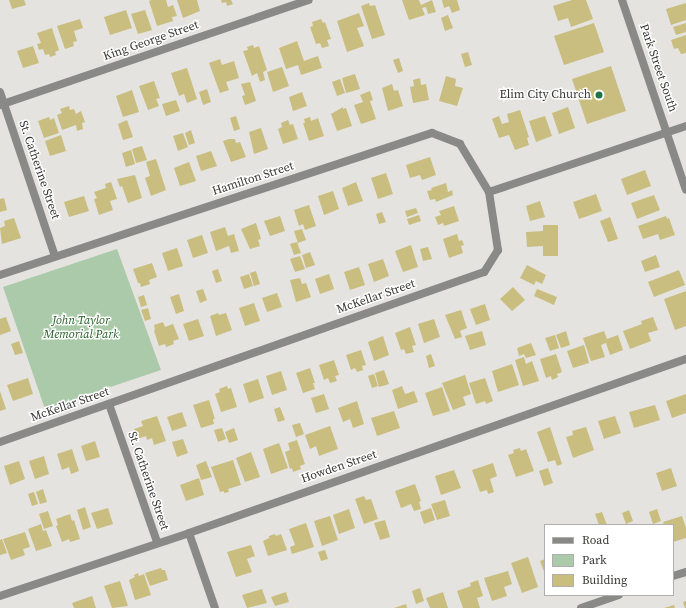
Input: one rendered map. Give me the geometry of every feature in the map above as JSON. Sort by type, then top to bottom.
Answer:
[{"type":"street","name":"King George Street","points":[[2,105],[309,0]]},
{"type":"street","name":"Park Street South","points":[[622,0],[668,132],[686,190]]},
{"type":"street","name":"St. Catherine Street","points":[[0,92],[2,105],[55,256]]},
{"type":"street","points":[[489,192],[686,126]]},
{"type":"street","name":"Hamilton Street","points":[[0,275],[432,133],[460,144],[489,192]]},
{"type":"street","name":"McKellar Street","points":[[0,442],[484,272],[498,250],[489,192]]},
{"type":"street","name":"Howden Street","points":[[0,596],[157,542],[189,533],[686,358]]},
{"type":"street","name":"St. Catherine Street","points":[[109,404],[157,542]]},
{"type":"street","name":"St. Catherine Street","points":[[189,533],[215,608]]},
{"type":"street","points":[[674,576],[686,572]]},
{"type":"street","points":[[581,608],[616,596]]},
{"type":"green space","name":"John Taylor Memorial Park","points":[[117,249],[161,370],[45,409],[3,287]]},
{"type":"building","points":[[9,0],[24,0],[26,5],[12,9]]},
{"type":"building","points":[[166,0],[168,7],[173,5],[177,16],[172,17],[173,21],[157,26],[149,1]]},
{"type":"building","points":[[177,0],[197,0],[200,11],[183,18]]},
{"type":"building","points":[[221,0],[231,0],[233,4],[227,6],[226,2],[222,3]]},
{"type":"building","points":[[402,0],[419,0],[421,5],[432,0],[436,12],[428,14],[426,7],[422,8],[425,15],[409,20]]},
{"type":"building","points":[[442,0],[457,0],[460,10],[452,13],[449,6],[444,8]]},
{"type":"building","points":[[572,0],[586,0],[593,19],[571,27],[568,18],[558,21],[553,6]]},
{"type":"building","points":[[369,3],[370,6],[375,5],[385,35],[372,39],[361,6]]},
{"type":"building","points":[[686,3],[686,20],[671,25],[666,9]]},
{"type":"building","points":[[126,10],[132,28],[110,35],[104,17]]},
{"type":"building","points":[[145,10],[152,30],[138,34],[131,14]]},
{"type":"building","points":[[359,13],[364,26],[357,28],[364,46],[347,52],[337,21]]},
{"type":"building","points":[[448,15],[453,28],[445,31],[441,18]]},
{"type":"building","points":[[80,19],[83,28],[74,31],[77,41],[73,42],[74,46],[65,49],[57,26]]},
{"type":"building","points":[[321,19],[323,23],[325,22],[331,39],[327,40],[329,46],[322,48],[320,43],[316,44],[310,27],[313,26],[312,22]]},
{"type":"building","points":[[594,23],[604,52],[564,65],[554,36]]},
{"type":"building","points":[[686,23],[686,32],[676,35],[673,27]]},
{"type":"building","points":[[52,28],[59,50],[55,52],[56,55],[50,57],[49,54],[45,55],[43,49],[39,50],[37,44],[41,43],[37,33]]},
{"type":"building","points":[[686,35],[686,53],[681,54],[678,48],[674,49],[671,40]]},
{"type":"building","points":[[297,41],[304,61],[318,56],[322,68],[301,75],[298,65],[286,69],[279,48]]},
{"type":"building","points":[[253,45],[254,48],[259,46],[267,70],[263,72],[265,80],[260,82],[257,73],[252,76],[243,51],[248,50],[247,47]]},
{"type":"building","points":[[33,46],[39,63],[23,68],[17,51]]},
{"type":"building","points":[[468,52],[472,65],[465,67],[461,54]]},
{"type":"building","points":[[399,58],[403,71],[398,73],[393,60]]},
{"type":"building","points":[[220,59],[222,65],[234,61],[239,78],[226,82],[229,90],[220,93],[209,63]]},
{"type":"building","name":"Elim City Church","points":[[611,66],[626,111],[587,124],[572,79]]},
{"type":"building","points":[[282,67],[289,86],[273,92],[267,72]]},
{"type":"building","points":[[187,68],[197,99],[187,103],[184,94],[179,96],[171,73]]},
{"type":"building","points":[[355,74],[360,89],[346,93],[342,78]]},
{"type":"building","points":[[446,76],[456,79],[455,86],[463,88],[457,106],[439,101]]},
{"type":"building","points":[[420,78],[421,85],[426,84],[429,100],[413,103],[410,87],[414,86],[413,80]]},
{"type":"building","points":[[340,79],[345,93],[337,96],[332,82]]},
{"type":"building","points":[[154,81],[160,98],[156,99],[159,106],[148,110],[139,86]]},
{"type":"building","points":[[250,82],[256,101],[245,105],[242,96],[245,95],[241,84]]},
{"type":"building","points":[[392,84],[394,91],[398,90],[403,106],[388,111],[382,88]]},
{"type":"building","points":[[207,89],[211,102],[203,105],[199,92]]},
{"type":"building","points":[[132,90],[139,112],[123,117],[116,96]]},
{"type":"building","points":[[370,91],[373,100],[370,101],[376,119],[361,124],[354,105],[363,102],[360,95]]},
{"type":"building","points":[[302,92],[307,106],[293,111],[289,97]]},
{"type":"building","points":[[176,100],[180,111],[166,116],[162,104]]},
{"type":"building","points":[[69,106],[70,110],[74,109],[76,114],[81,111],[85,122],[82,123],[83,129],[77,131],[76,125],[62,130],[57,115],[62,113],[60,109]]},
{"type":"building","points":[[343,107],[343,109],[346,108],[352,126],[337,131],[331,114]]},
{"type":"building","points":[[568,107],[575,128],[559,134],[552,113]]},
{"type":"building","points":[[520,110],[529,137],[527,138],[529,145],[515,150],[509,135],[499,138],[492,119],[499,116],[502,124],[509,122],[507,114]]},
{"type":"building","points":[[236,116],[240,129],[234,131],[230,118]]},
{"type":"building","points":[[545,116],[552,136],[536,142],[529,121]]},
{"type":"building","points":[[49,117],[50,120],[54,118],[59,133],[44,138],[38,121]]},
{"type":"building","points":[[310,117],[311,121],[318,118],[324,136],[309,141],[303,123],[305,123],[304,119]]},
{"type":"building","points":[[127,120],[133,137],[123,140],[118,124]]},
{"type":"building","points":[[288,120],[290,125],[293,124],[298,139],[283,144],[278,129],[282,127],[281,123]]},
{"type":"building","points":[[261,128],[268,149],[254,154],[249,132]]},
{"type":"building","points":[[191,130],[195,143],[189,145],[185,133]]},
{"type":"building","points":[[183,133],[188,147],[178,151],[173,136]]},
{"type":"building","points":[[61,135],[66,151],[50,156],[45,141]]},
{"type":"building","points":[[235,139],[236,143],[240,142],[246,157],[231,162],[223,141]]},
{"type":"building","points":[[142,146],[147,160],[136,163],[132,149]]},
{"type":"building","points":[[131,150],[135,164],[126,167],[122,153]]},
{"type":"building","points":[[211,151],[217,166],[201,171],[196,156]]},
{"type":"building","points":[[430,157],[436,175],[422,180],[420,175],[410,178],[406,165]]},
{"type":"building","points":[[156,159],[166,190],[151,196],[145,178],[150,176],[146,162]]},
{"type":"building","points":[[189,162],[196,181],[180,186],[174,168]]},
{"type":"building","points":[[645,170],[651,186],[627,195],[621,179]]},
{"type":"building","points":[[386,173],[393,194],[378,199],[371,178]]},
{"type":"building","points":[[135,175],[142,198],[128,203],[122,186],[120,187],[117,179]]},
{"type":"building","points":[[111,182],[117,199],[110,201],[113,210],[99,215],[94,199],[97,198],[94,192],[106,188],[105,184]]},
{"type":"building","points":[[356,182],[363,201],[348,206],[342,188]]},
{"type":"building","points":[[446,183],[448,192],[452,190],[453,195],[436,202],[435,199],[430,200],[427,191],[432,190],[431,188]]},
{"type":"building","points":[[333,191],[339,209],[324,215],[318,196]]},
{"type":"building","points":[[596,194],[602,211],[579,219],[573,202]]},
{"type":"building","points":[[654,195],[660,210],[637,219],[631,203]]},
{"type":"building","points":[[84,196],[89,211],[69,217],[64,202]]},
{"type":"building","points":[[4,198],[7,210],[0,212],[0,199]]},
{"type":"building","points":[[540,201],[545,217],[530,221],[526,206]]},
{"type":"building","points":[[309,205],[316,226],[305,230],[303,224],[299,226],[294,210]]},
{"type":"building","points":[[454,206],[459,221],[444,226],[443,223],[438,225],[435,217],[441,215],[439,211]]},
{"type":"building","points":[[416,208],[418,213],[407,217],[405,211]]},
{"type":"building","points":[[382,212],[386,222],[379,224],[376,214]]},
{"type":"building","points":[[419,215],[421,221],[409,225],[407,219]]},
{"type":"building","points":[[280,216],[285,231],[270,236],[264,221]]},
{"type":"building","points":[[666,216],[667,219],[669,218],[675,235],[660,240],[658,234],[643,239],[638,226]]},
{"type":"building","points":[[610,217],[618,239],[608,242],[600,221]]},
{"type":"building","points":[[14,218],[21,238],[2,244],[0,228],[5,226],[4,221]]},
{"type":"building","points":[[256,223],[261,239],[258,240],[260,246],[250,249],[241,229]]},
{"type":"building","points":[[543,225],[558,225],[558,256],[543,256],[543,246],[527,247],[526,232],[543,231]]},
{"type":"building","points":[[225,227],[228,236],[234,234],[239,251],[231,253],[229,246],[216,251],[210,232]]},
{"type":"building","points":[[302,229],[306,240],[298,243],[294,231]]},
{"type":"building","points":[[457,234],[459,241],[462,240],[464,245],[461,246],[463,253],[449,258],[443,239]]},
{"type":"building","points":[[202,235],[208,253],[193,258],[187,240]]},
{"type":"building","points":[[297,242],[301,253],[294,255],[290,244]]},
{"type":"building","points":[[411,245],[418,267],[403,272],[395,251]]},
{"type":"building","points":[[428,247],[432,259],[423,261],[420,249]]},
{"type":"building","points":[[177,248],[183,266],[168,271],[162,253]]},
{"type":"building","points":[[310,252],[315,265],[306,268],[302,255]]},
{"type":"building","points":[[656,255],[660,267],[645,272],[641,261]]},
{"type":"building","points":[[300,256],[305,269],[295,272],[290,259]]},
{"type":"building","points":[[383,259],[389,276],[374,282],[368,264]]},
{"type":"building","points":[[152,263],[157,277],[149,280],[150,284],[141,287],[133,269]]},
{"type":"building","points":[[527,265],[546,275],[542,284],[536,281],[534,285],[520,278]]},
{"type":"building","points":[[359,267],[365,285],[350,290],[344,272]]},
{"type":"building","points":[[218,269],[222,281],[216,283],[212,271]]},
{"type":"building","points":[[679,270],[685,285],[654,297],[648,282]]},
{"type":"building","points":[[256,271],[260,284],[254,286],[250,273]]},
{"type":"building","points":[[249,274],[253,286],[244,289],[240,277]]},
{"type":"building","points":[[329,274],[334,289],[320,294],[315,279]]},
{"type":"building","points":[[300,278],[302,284],[306,283],[311,297],[296,302],[290,280]]},
{"type":"building","points":[[513,287],[525,300],[512,311],[500,299]]},
{"type":"building","points":[[203,289],[207,300],[200,303],[196,291]]},
{"type":"building","points":[[537,289],[557,297],[554,305],[534,296]]},
{"type":"building","points":[[686,291],[686,326],[675,330],[664,299]]},
{"type":"building","points":[[277,293],[282,307],[267,312],[262,298]]},
{"type":"building","points":[[179,294],[184,311],[176,314],[170,297]]},
{"type":"building","points":[[144,295],[147,305],[141,307],[138,297]]},
{"type":"building","points":[[254,303],[260,321],[245,326],[239,308]]},
{"type":"building","points":[[485,304],[490,320],[476,325],[470,309]]},
{"type":"building","points":[[148,308],[151,319],[145,321],[141,310]]},
{"type":"building","points":[[461,310],[467,328],[460,331],[462,337],[455,339],[445,315]]},
{"type":"building","points":[[218,313],[219,315],[226,313],[232,330],[216,336],[210,316]]},
{"type":"building","points":[[6,317],[11,331],[0,335],[0,319]]},
{"type":"building","points":[[653,317],[658,330],[648,333],[651,341],[630,349],[623,331],[642,324],[641,321]]},
{"type":"building","points":[[198,319],[204,336],[189,341],[183,324]]},
{"type":"building","points":[[434,319],[440,337],[424,343],[418,324]]},
{"type":"building","points":[[163,322],[165,327],[173,324],[179,339],[173,341],[174,344],[166,347],[165,344],[159,346],[154,331],[154,325]]},
{"type":"building","points":[[410,327],[416,345],[412,346],[414,352],[406,354],[404,349],[401,350],[395,333]]},
{"type":"building","points":[[482,331],[486,345],[470,350],[465,336]]},
{"type":"building","points":[[566,331],[570,345],[561,348],[556,335]]},
{"type":"building","points":[[604,331],[607,339],[618,335],[623,350],[610,355],[606,343],[601,345],[605,357],[591,361],[583,338]]},
{"type":"building","points":[[555,335],[559,348],[550,351],[545,338]]},
{"type":"building","points":[[383,336],[389,355],[374,361],[368,342]]},
{"type":"building","points":[[19,341],[23,353],[15,355],[11,344]]},
{"type":"building","points":[[531,343],[536,355],[526,358],[524,354],[519,356],[517,348]]},
{"type":"building","points":[[584,345],[589,363],[573,368],[567,351]]},
{"type":"building","points":[[361,350],[366,365],[362,366],[363,370],[357,372],[355,368],[351,370],[346,355]]},
{"type":"building","points":[[431,354],[435,366],[429,368],[426,356]]},
{"type":"building","points":[[556,354],[562,372],[557,374],[558,377],[552,380],[551,376],[546,378],[540,359]]},
{"type":"building","points":[[524,357],[526,364],[532,361],[539,381],[523,386],[515,360]]},
{"type":"building","points":[[334,360],[339,375],[335,376],[337,381],[330,383],[328,378],[324,380],[319,365]]},
{"type":"building","points":[[512,364],[519,385],[498,392],[492,371]]},
{"type":"building","points":[[310,368],[315,383],[313,383],[315,389],[303,393],[296,373]]},
{"type":"building","points":[[384,370],[389,384],[379,387],[375,373]]},
{"type":"building","points":[[281,371],[287,390],[272,395],[266,376]]},
{"type":"building","points":[[374,374],[378,386],[372,388],[368,376]]},
{"type":"building","points":[[465,375],[471,394],[463,397],[466,405],[453,410],[442,383]]},
{"type":"building","points":[[28,378],[33,394],[13,401],[7,385]]},
{"type":"building","points":[[485,378],[493,401],[486,404],[485,401],[476,404],[469,383]]},
{"type":"building","points":[[258,379],[264,398],[249,403],[243,384]]},
{"type":"building","points":[[227,386],[228,389],[231,388],[237,407],[221,412],[215,394],[220,392],[219,389]]},
{"type":"building","points":[[402,386],[405,394],[414,391],[418,402],[398,409],[392,390]]},
{"type":"building","points":[[442,387],[450,411],[433,416],[425,393]]},
{"type":"building","points":[[0,391],[6,409],[0,411]]},
{"type":"building","points":[[324,394],[329,409],[316,413],[311,398]]},
{"type":"building","points":[[686,394],[686,413],[672,418],[666,401]]},
{"type":"building","points":[[209,400],[215,419],[213,419],[214,424],[201,428],[193,405]]},
{"type":"building","points":[[357,401],[364,424],[353,428],[350,419],[343,422],[338,408]]},
{"type":"building","points":[[655,405],[660,420],[634,428],[629,412]]},
{"type":"building","points":[[280,407],[285,420],[278,422],[274,409]]},
{"type":"building","points":[[394,411],[400,428],[377,436],[371,418]]},
{"type":"building","points":[[182,412],[187,426],[172,431],[167,417]]},
{"type":"building","points":[[157,416],[166,441],[154,445],[152,438],[147,440],[146,436],[137,439],[134,429],[143,426],[141,421]]},
{"type":"building","points":[[615,416],[621,433],[604,439],[598,421]]},
{"type":"building","points":[[300,423],[304,434],[296,437],[292,425]]},
{"type":"building","points":[[330,426],[338,449],[319,456],[316,446],[310,449],[305,435]]},
{"type":"building","points":[[550,427],[562,464],[557,466],[555,460],[548,462],[537,432]]},
{"type":"building","points":[[586,427],[594,450],[573,458],[566,437],[573,435],[572,431]]},
{"type":"building","points":[[222,428],[226,439],[218,442],[214,430]]},
{"type":"building","points":[[234,428],[238,440],[229,443],[225,432]]},
{"type":"building","points":[[183,439],[188,453],[177,457],[172,442]]},
{"type":"building","points":[[297,440],[305,464],[300,466],[301,469],[293,472],[292,468],[290,469],[285,452],[290,450],[288,443]]},
{"type":"building","points":[[95,441],[100,457],[86,461],[81,446]]},
{"type":"building","points":[[279,443],[288,468],[271,474],[263,449]]},
{"type":"building","points":[[520,448],[521,451],[526,449],[534,471],[516,477],[508,455],[514,453],[513,450]]},
{"type":"building","points":[[72,449],[79,471],[71,474],[69,467],[62,470],[57,454]]},
{"type":"building","points":[[251,452],[260,477],[245,482],[236,458]]},
{"type":"building","points":[[44,456],[49,474],[35,479],[29,461]]},
{"type":"building","points":[[233,460],[241,485],[228,489],[229,492],[220,492],[211,467]]},
{"type":"building","points":[[19,461],[25,479],[10,485],[4,466]]},
{"type":"building","points":[[206,461],[212,477],[201,480],[196,465]]},
{"type":"building","points":[[493,463],[497,476],[490,479],[494,492],[488,494],[487,490],[480,492],[472,470]]},
{"type":"building","points":[[548,468],[553,483],[544,486],[539,471]]},
{"type":"building","points":[[671,468],[677,486],[662,491],[656,473]]},
{"type":"building","points":[[454,470],[461,488],[441,495],[435,476]]},
{"type":"building","points":[[199,478],[204,495],[186,501],[180,485]]},
{"type":"building","points":[[415,484],[421,501],[419,502],[421,509],[414,511],[411,504],[401,508],[395,491]]},
{"type":"building","points":[[43,489],[47,502],[40,504],[36,492]]},
{"type":"building","points":[[34,492],[38,504],[32,506],[28,494]]},
{"type":"building","points":[[364,496],[366,500],[371,499],[378,519],[364,524],[355,499]]},
{"type":"building","points":[[445,500],[450,516],[437,520],[431,504]]},
{"type":"building","points":[[85,507],[91,527],[83,530],[77,510]]},
{"type":"building","points":[[108,508],[113,524],[97,529],[91,513]]},
{"type":"building","points":[[431,508],[435,520],[424,524],[420,512]]},
{"type":"building","points":[[349,509],[355,528],[339,534],[333,515]]},
{"type":"building","points":[[657,509],[661,521],[653,524],[649,512]]},
{"type":"building","points":[[629,510],[633,521],[626,524],[622,513]]},
{"type":"building","points":[[48,511],[53,526],[44,529],[39,514]]},
{"type":"building","points":[[602,512],[607,524],[599,524],[595,514]]},
{"type":"building","points":[[70,514],[72,521],[74,520],[80,539],[70,542],[69,539],[62,542],[56,526],[58,525],[56,519]]},
{"type":"building","points":[[330,516],[338,540],[322,546],[314,521]]},
{"type":"building","points":[[682,516],[686,528],[686,538],[674,542],[674,524],[664,524],[663,522]]},
{"type":"building","points":[[385,520],[390,537],[380,540],[374,523]]},
{"type":"building","points":[[306,523],[314,547],[292,554],[290,547],[295,545],[289,529]]},
{"type":"building","points":[[41,524],[43,531],[46,530],[52,546],[36,551],[28,529]]},
{"type":"building","points":[[25,532],[30,547],[23,549],[25,555],[11,560],[3,539]]},
{"type":"building","points":[[275,534],[276,536],[281,534],[287,550],[268,556],[263,541],[269,538],[269,536]]},
{"type":"building","points":[[2,539],[7,553],[0,555],[0,540]]},
{"type":"building","points":[[251,545],[255,556],[247,559],[252,572],[236,577],[227,552]]},
{"type":"building","points":[[325,550],[328,559],[321,561],[318,552]]},
{"type":"building","points":[[528,557],[538,587],[522,593],[511,563]]},
{"type":"building","points":[[544,559],[544,571],[540,561]]},
{"type":"building","points":[[161,568],[162,570],[165,570],[168,580],[150,586],[145,573]]},
{"type":"building","points":[[508,571],[512,584],[504,587],[507,596],[492,601],[484,578]]},
{"type":"building","points":[[138,573],[139,576],[144,574],[151,595],[135,600],[129,580],[135,577],[134,575]]},
{"type":"building","points":[[478,580],[483,596],[477,598],[480,608],[463,608],[457,591],[471,586],[470,583]]},
{"type":"building","points":[[120,581],[128,606],[112,608],[104,586]]},
{"type":"building","points":[[420,588],[424,601],[416,604],[412,591]]},
{"type":"building","points":[[262,589],[267,603],[247,608],[242,595]]},
{"type":"building","points":[[286,592],[289,602],[275,606],[271,597]]},
{"type":"building","points":[[443,592],[448,608],[430,608],[426,598]]},
{"type":"building","points":[[92,596],[96,608],[74,608],[72,603]]},
{"type":"building","points":[[686,601],[686,608],[685,608],[683,602]]},
{"type":"building","points":[[406,604],[407,608],[394,608]]},
{"type":"building","points":[[674,605],[675,608],[664,608]]},
{"type":"place","name":"Elim City Church","points":[[599,95]]}]
